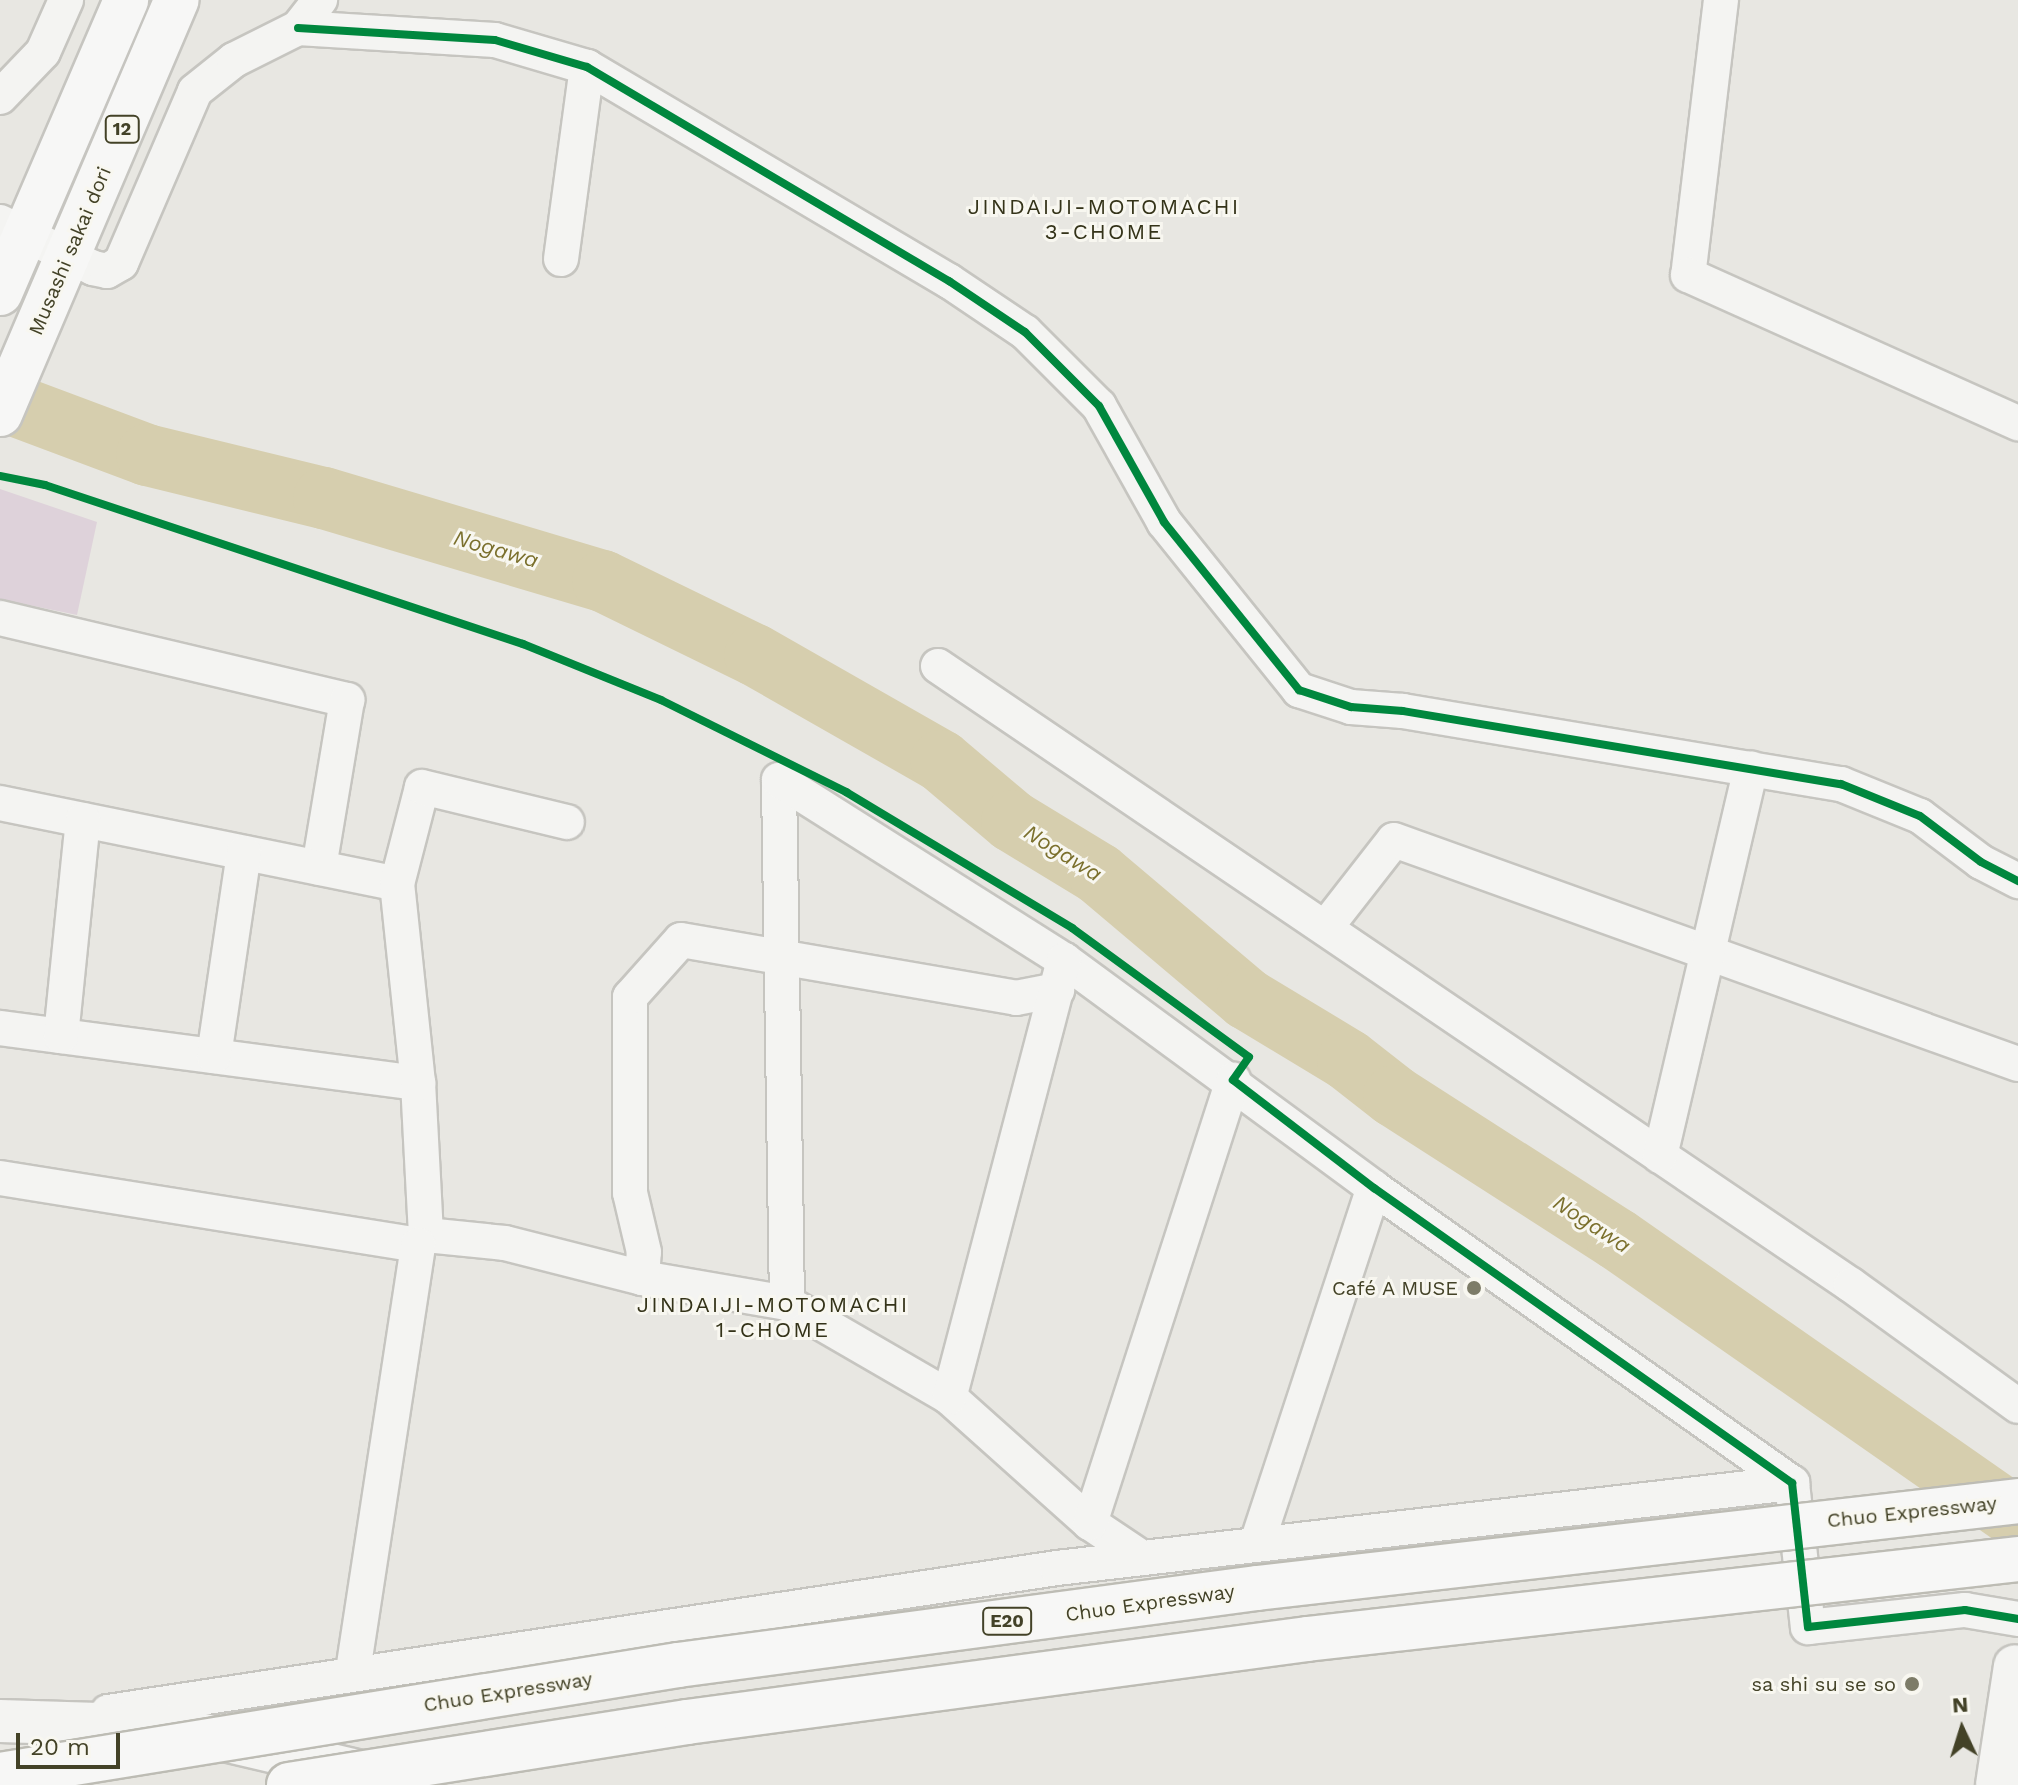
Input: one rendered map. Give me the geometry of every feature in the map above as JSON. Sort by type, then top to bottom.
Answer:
[{"type":"main road","name":"12","points":[[0,293],[13,229],[126,0]]},
{"type":"main road","name":"Musashi sakai dori","points":[[0,414],[177,0]]},
{"type":"main road","name":"Chuo Expressway","points":[[0,1775],[678,1665],[1257,1588],[2018,1501]]},
{"type":"main road","points":[[289,1785],[687,1722],[1276,1643],[2018,1559]]},
{"type":"street","points":[[0,97],[43,52],[66,0]]},
{"type":"street","points":[[13,229],[67,258],[107,271],[121,263],[195,91],[234,60],[298,28],[320,0]]},
{"type":"street","points":[[1721,0],[1688,275],[2018,423]]},
{"type":"street","points":[[298,28],[495,40],[587,67],[949,281],[1025,332],[1099,406],[1164,522],[1299,690],[1351,707],[1403,711],[1841,784],[1920,816],[1981,862],[2018,881]]},
{"type":"street","points":[[561,259],[587,67]]},
{"type":"street","points":[[0,618],[347,700],[319,868]]},
{"type":"street","points":[[938,666],[1326,927],[2018,1406]]},
{"type":"street","points":[[1660,1156],[1751,769]]},
{"type":"street","points":[[787,1303],[779,780],[1061,975],[1233,1080],[1374,1188],[1792,1483],[1808,1627],[1965,1610],[2018,1619]]},
{"type":"street","points":[[353,1671],[422,1240],[418,1083],[397,884],[422,787],[567,822]]},
{"type":"street","points":[[0,803],[397,884]]},
{"type":"street","points":[[61,1036],[83,820]]},
{"type":"street","points":[[1326,927],[1394,840],[2018,1064]]},
{"type":"street","points":[[214,1056],[244,853]]},
{"type":"street","points":[[642,1278],[644,1252],[630,1193],[630,997],[681,940],[780,961],[1016,998],[1061,975]]},
{"type":"street","points":[[949,1397],[1061,975]]},
{"type":"street","points":[[0,1028],[418,1083]]},
{"type":"street","points":[[1090,1523],[1233,1080]]},
{"type":"street","points":[[0,1178],[422,1240],[505,1243],[642,1278],[787,1303],[949,1397],[1090,1523],[1142,1558]]},
{"type":"street","points":[[1257,1543],[1374,1188]]},
{"type":"street","points":[[60,1719],[353,1671],[1142,1558],[1792,1483]]},
{"type":"street","points":[[1997,1785],[2017,1656]]},
{"type":"street","points":[[0,1721],[60,1719],[165,1726],[410,1785]]},
{"type":"shaded area","points":[[0,489],[97,522],[77,615],[0,599]]},
{"type":"waterway","name":"Nogawa","points":[[0,400],[147,455],[324,498],[603,581],[755,655],[941,761],[1012,821],[1099,874],[1247,999],[1348,1060],[1394,1096],[1617,1239],[2018,1519]]},
{"type":"cycle path","points":[[298,28],[495,40],[587,67],[949,281],[1025,332],[1099,406],[1164,522],[1299,690],[1351,707],[1403,711],[1841,784],[1920,816],[1981,862],[2018,881]]},
{"type":"cycle path","points":[[0,476],[45,485],[523,644],[661,700],[846,792],[1072,928],[1249,1057],[1233,1080],[1374,1188],[1792,1483],[1808,1627],[1965,1610],[2018,1619]]},
{"type":"place","name":"Café A MUSE","points":[[1474,1288]]},
{"type":"place","name":"sa shi su se so","points":[[1912,1684]]},
{"type":"district","name":"JINDAIJI-MOTOMACHI 3-CHOME","points":[[1104,218]]},
{"type":"district","name":"JINDAIJI-MOTOMACHI 1-CHOME","points":[[773,1316]]}]
